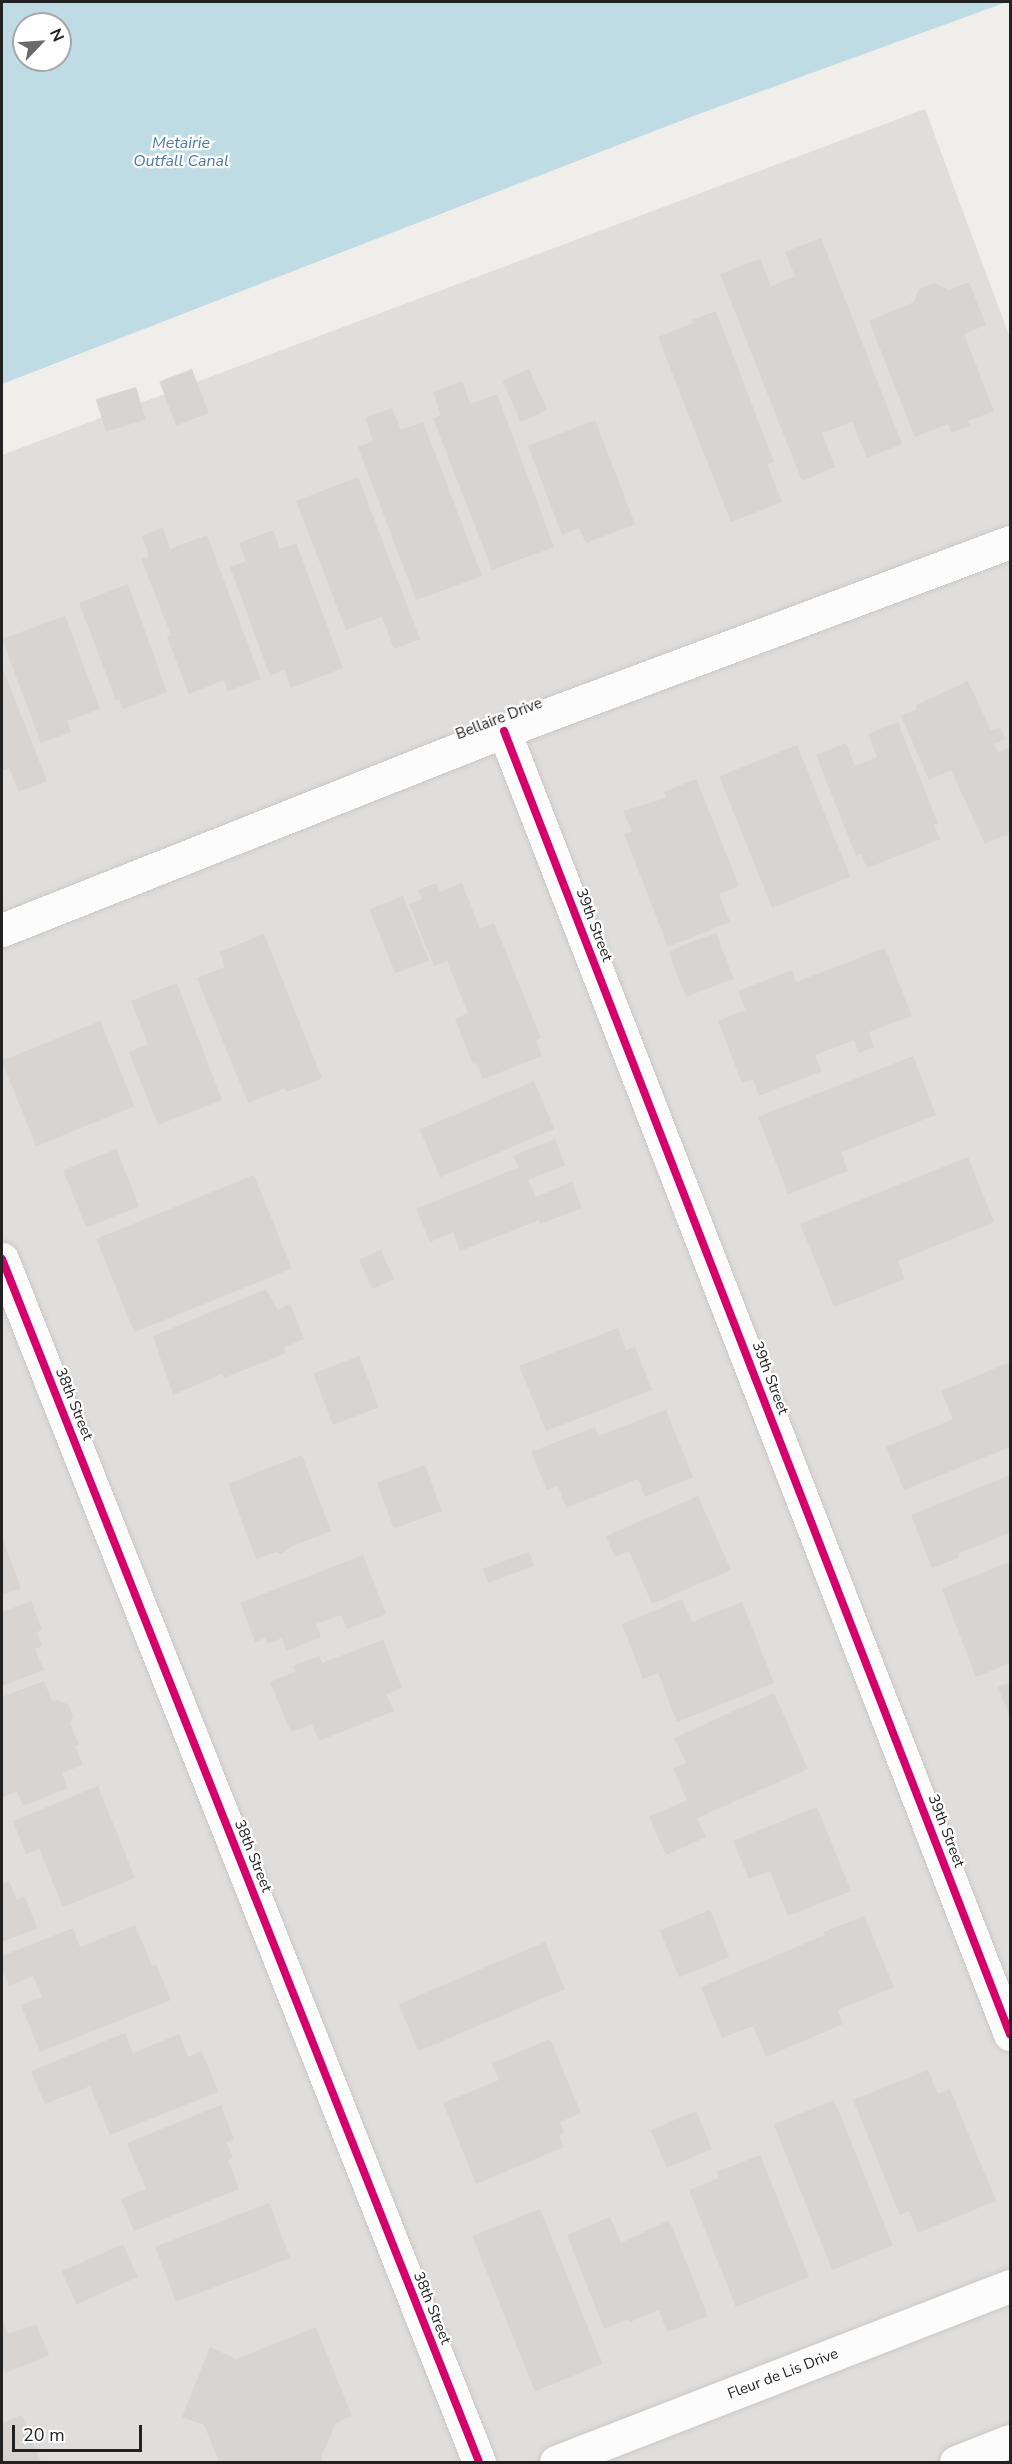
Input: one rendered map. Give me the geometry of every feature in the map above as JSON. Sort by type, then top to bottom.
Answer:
[{"type":"street","name":"Bellaire Drive","points":[[2,930],[504,730],[1011,542]]},
{"type":"street","name":"39th Street","points":[[504,730],[1011,2034]]},
{"type":"street","name":"38th Street","points":[[2,1259],[479,2463]]},
{"type":"street","name":"Fleur de Lis Drive","points":[[556,2463],[1011,2286]]},
{"type":"street","points":[[956,2463],[1011,2441]]},
{"type":"shaded area","points":[[925,109],[1010,338],[1010,2462],[2,2462],[2,455]]},
{"type":"water","name":"Metairie Outfall Canal","points":[[2,2],[1007,2],[688,118],[2,384]]},
{"type":"building","points":[[821,238],[902,444],[867,458],[852,422],[822,433],[835,467],[802,481],[720,274],[760,259],[771,286],[795,276],[785,252]]},
{"type":"building","points":[[969,282],[986,325],[964,334],[994,411],[968,421],[970,426],[952,433],[948,424],[915,437],[869,321],[914,302],[919,289],[934,283],[949,290]]},
{"type":"building","points":[[716,311],[774,462],[767,465],[782,502],[731,522],[658,337]]},
{"type":"building","points":[[192,369],[209,413],[176,425],[159,382]]},
{"type":"building","points":[[529,369],[547,410],[521,422],[503,381]]},
{"type":"building","points":[[462,381],[470,404],[497,394],[554,547],[492,570],[433,418],[441,415],[433,392]]},
{"type":"building","points":[[136,387],[146,420],[106,432],[96,399]]},
{"type":"building","points":[[392,408],[401,430],[423,422],[482,576],[416,600],[358,447],[373,441],[365,418]]},
{"type":"building","points":[[595,420],[635,524],[586,543],[579,528],[562,535],[528,446]]},
{"type":"building","points":[[358,477],[420,639],[394,649],[382,617],[346,630],[296,501]]},
{"type":"building","points":[[163,527],[170,549],[207,535],[261,679],[228,691],[224,680],[189,694],[167,637],[171,635],[141,559],[149,556],[142,536]]},
{"type":"building","points":[[273,530],[280,549],[296,543],[343,668],[291,688],[284,670],[270,676],[230,567],[246,561],[239,543]]},
{"type":"building","points":[[128,584],[167,692],[123,709],[119,699],[116,700],[79,603]]},
{"type":"building","points":[[65,616],[100,709],[67,721],[71,732],[41,743],[2,639]]},
{"type":"building","points":[[2,667],[47,781],[19,792],[9,768],[2,771]]},
{"type":"building","points":[[968,681],[991,731],[1000,727],[1005,739],[994,744],[998,752],[1008,748],[1010,753],[1010,833],[985,844],[951,770],[929,780],[901,716],[917,709],[916,705]]},
{"type":"building","points":[[898,722],[938,824],[934,825],[940,839],[867,868],[861,854],[856,856],[816,755],[846,743],[855,766],[877,757],[868,734]]},
{"type":"building","points":[[797,745],[850,877],[772,908],[719,776]]},
{"type":"building","points":[[696,779],[739,886],[719,894],[730,922],[668,947],[624,834],[632,831],[623,811],[666,798],[664,792]]},
{"type":"building","points":[[436,883],[440,892],[462,883],[480,929],[494,923],[541,1038],[536,1040],[542,1056],[483,1079],[476,1063],[473,1064],[455,1019],[468,1013],[447,961],[434,966],[409,904],[422,899],[418,890]]},
{"type":"building","points":[[403,896],[429,960],[395,973],[370,909]]},
{"type":"building","points":[[716,933],[734,979],[686,997],[668,951]]},
{"type":"building","points":[[264,934],[322,1078],[287,1092],[285,1088],[248,1103],[197,978],[225,967],[220,952]]},
{"type":"building","points":[[885,948],[912,1016],[869,1032],[874,1047],[859,1053],[854,1040],[815,1055],[822,1071],[759,1096],[753,1079],[742,1083],[718,1021],[746,1010],[738,991],[792,970],[796,982]]},
{"type":"building","points":[[177,983],[222,1100],[158,1125],[129,1052],[148,1044],[131,1001]]},
{"type":"building","points":[[100,1021],[134,1106],[36,1146],[2,1061]]},
{"type":"building","points":[[913,1056],[936,1115],[841,1152],[848,1171],[788,1194],[758,1117]]},
{"type":"building","points":[[534,1081],[554,1129],[440,1177],[420,1129]]},
{"type":"building","points":[[555,1139],[565,1165],[528,1180],[536,1197],[572,1182],[582,1208],[540,1224],[539,1220],[460,1251],[453,1232],[430,1242],[416,1209],[519,1167],[513,1156]]},
{"type":"building","points":[[116,1149],[139,1206],[86,1228],[63,1170]]},
{"type":"building","points":[[968,1157],[994,1222],[898,1261],[905,1279],[834,1307],[800,1224]]},
{"type":"building","points":[[254,1175],[292,1269],[134,1332],[96,1239]]},
{"type":"building","points":[[381,1250],[394,1279],[372,1289],[359,1260]]},
{"type":"building","points":[[266,1289],[278,1310],[290,1304],[304,1339],[283,1348],[286,1353],[224,1378],[222,1374],[173,1395],[153,1336]]},
{"type":"building","points":[[618,1328],[626,1350],[635,1347],[652,1390],[546,1431],[519,1366]]},
{"type":"building","points":[[359,1356],[379,1407],[333,1425],[313,1374]]},
{"type":"building","points":[[1010,1362],[1010,1447],[904,1490],[886,1447],[953,1419],[941,1391]]},
{"type":"building","points":[[666,1410],[693,1477],[645,1497],[638,1479],[566,1508],[558,1486],[547,1490],[531,1452],[595,1427],[598,1436]]},
{"type":"building","points":[[302,1455],[331,1531],[292,1546],[281,1554],[276,1552],[256,1559],[228,1484]]},
{"type":"building","points":[[425,1465],[442,1511],[394,1528],[377,1482]]},
{"type":"building","points":[[1010,1475],[1010,1533],[958,1553],[959,1558],[932,1568],[911,1515]]},
{"type":"building","points":[[698,1496],[731,1570],[652,1604],[629,1551],[615,1557],[606,1536]]},
{"type":"building","points":[[2,1538],[21,1588],[2,1595]]},
{"type":"building","points":[[529,1552],[534,1566],[488,1583],[483,1569]]},
{"type":"building","points":[[363,1555],[386,1614],[347,1629],[341,1615],[316,1624],[321,1637],[286,1651],[282,1638],[267,1644],[265,1638],[255,1642],[240,1603]]},
{"type":"building","points":[[1010,1562],[1010,1663],[976,1677],[942,1589]]},
{"type":"building","points":[[682,1599],[692,1622],[742,1602],[774,1683],[677,1722],[658,1673],[643,1679],[622,1624]]},
{"type":"building","points":[[31,1601],[42,1630],[37,1632],[42,1646],[35,1649],[44,1670],[2,1686],[2,1612]]},
{"type":"building","points":[[383,1640],[402,1688],[386,1694],[394,1711],[319,1741],[312,1724],[291,1732],[270,1682],[295,1672],[293,1666],[319,1656],[322,1663]]},
{"type":"building","points":[[44,1681],[52,1701],[58,1700],[69,1705],[73,1717],[70,1723],[79,1745],[75,1746],[83,1765],[62,1773],[68,1788],[23,1806],[17,1791],[2,1798],[2,1697]]},
{"type":"building","points":[[1010,1682],[1010,1718],[998,1687]]},
{"type":"building","points":[[774,1693],[808,1769],[697,1818],[706,1837],[666,1855],[649,1817],[687,1800],[673,1768],[686,1763],[674,1738]]},
{"type":"building","points":[[98,1786],[135,1878],[63,1907],[39,1849],[26,1854],[13,1821]]},
{"type":"building","points":[[817,1807],[851,1891],[788,1916],[770,1871],[749,1879],[733,1841]]},
{"type":"building","points":[[9,1881],[17,1900],[25,1897],[37,1928],[2,1942],[2,1884]]},
{"type":"building","points":[[710,1910],[729,1957],[679,1978],[660,1930]]},
{"type":"building","points":[[864,1916],[894,1987],[838,2010],[843,2024],[766,2057],[753,2026],[722,2038],[701,1987],[825,1935],[824,1932]]},
{"type":"building","points":[[135,1925],[152,1966],[156,1964],[171,2000],[40,2052],[21,2005],[42,1997],[33,1976],[9,1986],[2,1969],[2,1956],[73,1928],[80,1947]]},
{"type":"building","points":[[545,1942],[565,1989],[419,2051],[399,2004]]},
{"type":"building","points":[[125,2033],[133,2053],[179,2034],[188,2057],[202,2051],[218,2092],[110,2135],[90,2086],[45,2104],[31,2071]]},
{"type":"building","points":[[550,2039],[581,2113],[560,2122],[564,2132],[559,2135],[564,2147],[476,2184],[443,2103],[499,2080],[492,2063]]},
{"type":"building","points":[[928,2070],[938,2094],[950,2089],[996,2201],[918,2233],[909,2211],[900,2215],[853,2100]]},
{"type":"building","points":[[834,2100],[893,2246],[833,2270],[774,2124]]},
{"type":"building","points":[[221,2105],[234,2139],[226,2142],[233,2158],[228,2160],[239,2189],[134,2231],[121,2199],[146,2189],[127,2143]]},
{"type":"building","points":[[696,2111],[712,2149],[667,2168],[651,2130]]},
{"type":"building","points":[[760,2155],[809,2277],[736,2307],[689,2190],[719,2178],[717,2172]]},
{"type":"building","points":[[269,2203],[290,2258],[176,2302],[155,2247]]},
{"type":"building","points":[[540,2209],[603,2364],[535,2391],[472,2236]]},
{"type":"building","points":[[610,2217],[621,2243],[669,2220],[708,2316],[667,2332],[659,2310],[630,2322],[628,2319],[604,2329],[567,2235]]},
{"type":"building","points":[[123,2244],[138,2277],[76,2304],[62,2271]]},
{"type":"building","points":[[2,2317],[8,2334],[36,2324],[49,2355],[5,2373],[2,2364]]},
{"type":"building","points":[[316,2327],[352,2416],[336,2423],[321,2457],[323,2462],[219,2462],[204,2425],[182,2417],[210,2347],[236,2359]]},
{"type":"building","points":[[22,2415],[41,2462],[2,2462],[2,2423]]},
{"type":"cycle path","points":[[504,731],[1010,2034]]},
{"type":"cycle path","points":[[2,1259],[479,2462]]}]
